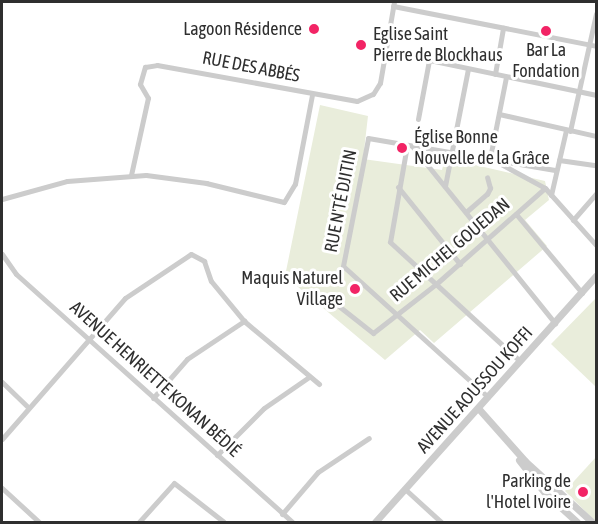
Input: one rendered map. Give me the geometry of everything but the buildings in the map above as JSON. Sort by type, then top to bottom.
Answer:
[{"type":"street","points":[[393,4],[593,46]]},
{"type":"street","name":"RUE DES ABBÉS","points":[[131,175],[148,98],[141,80],[148,65],[312,95],[349,100],[366,98],[380,83],[393,4]]},
{"type":"street","points":[[551,195],[556,170],[593,46],[597,14]]},
{"type":"street","points":[[495,74],[503,28]]},
{"type":"street","points":[[386,51],[597,95]]},
{"type":"street","points":[[418,119],[429,60]]},
{"type":"street","points":[[445,186],[468,69]]},
{"type":"street","points":[[506,77],[490,158],[546,188],[597,245]]},
{"type":"street","points":[[2,199],[67,181],[131,175],[206,183],[284,202],[293,190],[312,95]]},
{"type":"street","points":[[499,114],[597,136]]},
{"type":"street","name":"RUE N'TÉ DJITIN","points":[[488,397],[343,266],[368,138],[556,170]]},
{"type":"street","points":[[410,145],[555,323]]},
{"type":"street","points":[[410,145],[398,188],[388,239],[520,361]]},
{"type":"street","points":[[559,160],[597,165]]},
{"type":"street","points":[[466,212],[487,194],[490,188],[487,177]]},
{"type":"street","points":[[398,188],[460,264]]},
{"type":"street","name":"RUE MICHEL GOUEDAN","points":[[326,296],[373,333],[460,264],[546,188]]},
{"type":"street","points":[[573,220],[597,194]]},
{"type":"street","points":[[516,214],[582,293]]},
{"type":"street","name":"AVENUE HENRIETTE KONAN BÉDIÉ","points":[[2,254],[16,274],[292,522]]},
{"type":"street","points":[[2,439],[128,294],[191,254],[204,261],[211,281],[244,321],[319,384]]},
{"type":"street","name":"AVENUE AOUSSOU KOFFI","points":[[375,522],[597,276]]},
{"type":"street","points":[[153,398],[187,359],[244,321]]},
{"type":"street","points":[[217,455],[264,408],[309,377]]},
{"type":"street","points":[[2,382],[29,408]]},
{"type":"street","points":[[478,408],[506,440],[592,522]]},
{"type":"street","points":[[282,514],[318,472],[369,438]]},
{"type":"street","points":[[506,440],[536,483],[577,522]]},
{"type":"street","points":[[139,522],[175,483],[225,522]]},
{"type":"street","points":[[2,488],[39,522]]},
{"type":"street","points":[[406,490],[441,522]]},
{"type":"green space","points":[[320,105],[368,116],[363,159],[442,170],[445,158],[545,181],[549,200],[525,220],[547,246],[434,343],[420,330],[385,360],[285,276]]},
{"type":"green space","points":[[596,298],[596,387],[551,344]]},
{"type":"green space","name":"Parking de l'Hotel Ivoire","points":[[596,457],[596,522],[565,491]]},
{"type":"place","name":"Lagoon Résidence","points":[[314,29]]},
{"type":"place","name":"Bar La Fondation","points":[[546,31]]},
{"type":"place","name":"Eglise Saint Pierre de Blockhaus","points":[[361,45]]},
{"type":"place","name":"Église Bonne Nouvelle de la Grâce","points":[[402,148]]},
{"type":"place","name":"Maquis Naturel Village","points":[[355,289]]},
{"type":"place","name":"Parking de l'Hotel Ivoire","points":[[583,492]]}]
